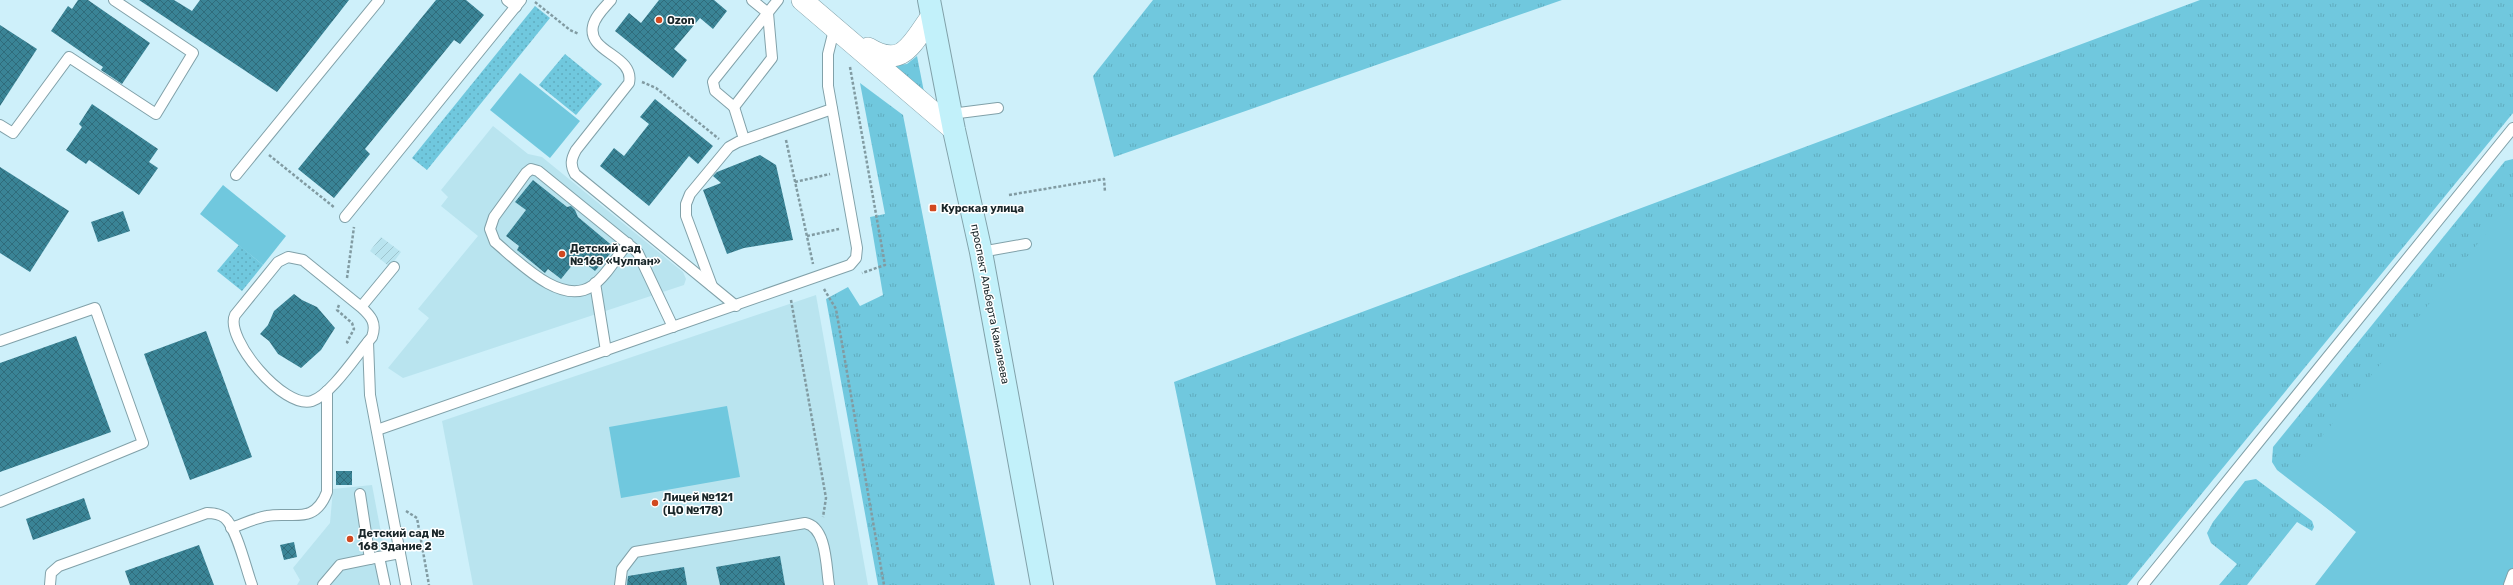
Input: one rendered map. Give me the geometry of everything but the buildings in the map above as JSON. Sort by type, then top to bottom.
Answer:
[{"type":"main road","name":"проспект Альберта Камалеева","points":[[931,8],[953,122],[981,252],[1042,585]]},
{"type":"street","points":[[802,0],[953,122]]},
{"type":"street","points":[[840,31],[877,54],[888,58],[896,57],[903,54],[931,8]]},
{"type":"lane","points":[[0,125],[13,133],[69,57],[156,114],[193,53],[114,0]]},
{"type":"lane","points":[[236,175],[379,0]]},
{"type":"lane","points":[[345,217],[519,4],[507,0]]},
{"type":"lane","points":[[611,0],[596,18],[593,25],[594,37],[598,43],[627,67],[630,78],[628,87],[576,150],[572,158],[572,168],[576,174],[736,306]]},
{"type":"lane","points":[[734,107],[772,58],[768,13],[752,0]]},
{"type":"lane","points":[[744,139],[734,107],[714,91],[713,82],[778,0]]},
{"type":"lane","points":[[377,430],[789,288],[845,268],[853,262],[857,253],[828,80],[828,54],[840,31]]},
{"type":"lane","points":[[953,122],[998,108]]},
{"type":"lane","points":[[712,286],[686,216],[686,204],[690,194],[729,147],[744,139],[832,109]]},
{"type":"lane","points":[[2143,585],[2513,128]]},
{"type":"lane","points":[[628,244],[595,284],[588,288],[576,290],[549,285],[495,242],[492,236],[491,223],[526,172],[531,169],[538,171],[628,244],[644,261],[673,328]]},
{"type":"lane","points":[[981,252],[1026,244]]},
{"type":"lane","points":[[288,257],[303,260],[345,294],[369,314],[374,324],[374,331],[368,342],[320,398],[307,402],[295,401],[286,396],[251,362],[234,319],[278,262],[288,257]]},
{"type":"lane","points":[[361,307],[394,267]]},
{"type":"lane","points":[[595,284],[606,351]]},
{"type":"lane","points":[[0,341],[95,308],[143,444],[0,502]]},
{"type":"lane","points":[[368,342],[368,378],[406,585]]},
{"type":"lane","points":[[231,528],[266,516],[304,515],[313,512],[321,504],[326,492],[327,391]]},
{"type":"lane","points":[[360,494],[375,558],[385,585]]},
{"type":"lane","points":[[50,585],[51,573],[59,566],[207,513],[220,515],[231,528],[252,585]]},
{"type":"lane","points":[[620,585],[626,562],[635,552],[805,523],[817,529],[820,534],[829,585]]},
{"type":"lane","points":[[322,585],[340,565],[400,553]]},
{"type":"lane","points":[[2509,585],[2513,574]]},
{"type":"path","points":[[532,0],[570,30],[594,37]]},
{"type":"path","points":[[630,78],[656,88],[729,147]]},
{"type":"path","points":[[783,126],[816,278],[836,309],[884,585]]},
{"type":"path","points":[[259,147],[345,217]]},
{"type":"path","points":[[795,182],[843,172]]},
{"type":"path","points":[[1009,195],[1104,179],[1105,192]]},
{"type":"path","points":[[345,294],[358,201]]},
{"type":"path","points":[[807,236],[853,226]]},
{"type":"path","points":[[789,288],[826,498],[825,513],[817,529]]},
{"type":"path","points":[[403,509],[416,518],[429,585]]},
{"type":"shaded area","name":"Детский сад №168 «Чулпан»","points":[[493,126],[528,154],[542,157],[683,272],[686,279],[684,285],[403,378],[388,368],[429,318],[418,309],[478,236],[441,206],[448,197],[441,190]]},
{"type":"shaded area","points":[[381,237],[401,252],[390,267],[370,251]]},
{"type":"shaded area","name":"Лицей №121 (ЦО №178)","points":[[816,295],[868,585],[473,585],[442,421]]},
{"type":"shaded area","name":"Детский сад № 168 Здание 2","points":[[372,485],[391,585],[297,585],[300,580],[293,568],[330,523],[333,489]]},
{"type":"green space","points":[[1153,0],[1562,0],[1114,157],[1093,76]]},
{"type":"green space","points":[[2200,0],[2513,0],[2513,113],[2127,585],[1216,585],[1174,382]]},
{"type":"green space","points":[[535,6],[550,18],[427,170],[412,158]]},
{"type":"green space","points":[[565,54],[602,84],[576,115],[539,85]]},
{"type":"green space","points":[[917,56],[925,97],[887,66],[907,64]]},
{"type":"green space","points":[[520,73],[580,121],[550,158],[490,110]]},
{"type":"green space","points":[[860,83],[903,115],[995,585],[878,585],[826,299],[848,287],[860,306],[883,295],[870,217],[885,214]]},
{"type":"green space","points":[[2513,159],[2513,536],[2359,533],[2277,470],[2272,462],[2273,447],[2505,161]]},
{"type":"green space","points":[[223,185],[286,236],[263,265],[200,214]]},
{"type":"green space","points":[[2513,200],[2513,585],[2315,585],[2356,532],[2289,477]]},
{"type":"green space","points":[[239,245],[263,265],[242,291],[217,271]]},
{"type":"green space","points":[[727,406],[740,477],[621,498],[609,427]]},
{"type":"green space","points":[[2256,479],[2312,521],[2314,527],[2312,531],[2297,522],[2247,585],[2219,585],[2237,564],[2211,543],[2207,533],[2213,522],[2245,481]]},
{"type":"place","name":"Ozon","points":[[659,20]]},
{"type":"place","name":"Курская улица","points":[[933,208]]},
{"type":"place","name":"Детский сад №168 «Чулпан»","points":[[562,254]]},
{"type":"place","name":"Лицей №121 (ЦО №178)","points":[[655,503]]},
{"type":"place","name":"Детский сад № 168 Здание 2","points":[[350,539]]}]
